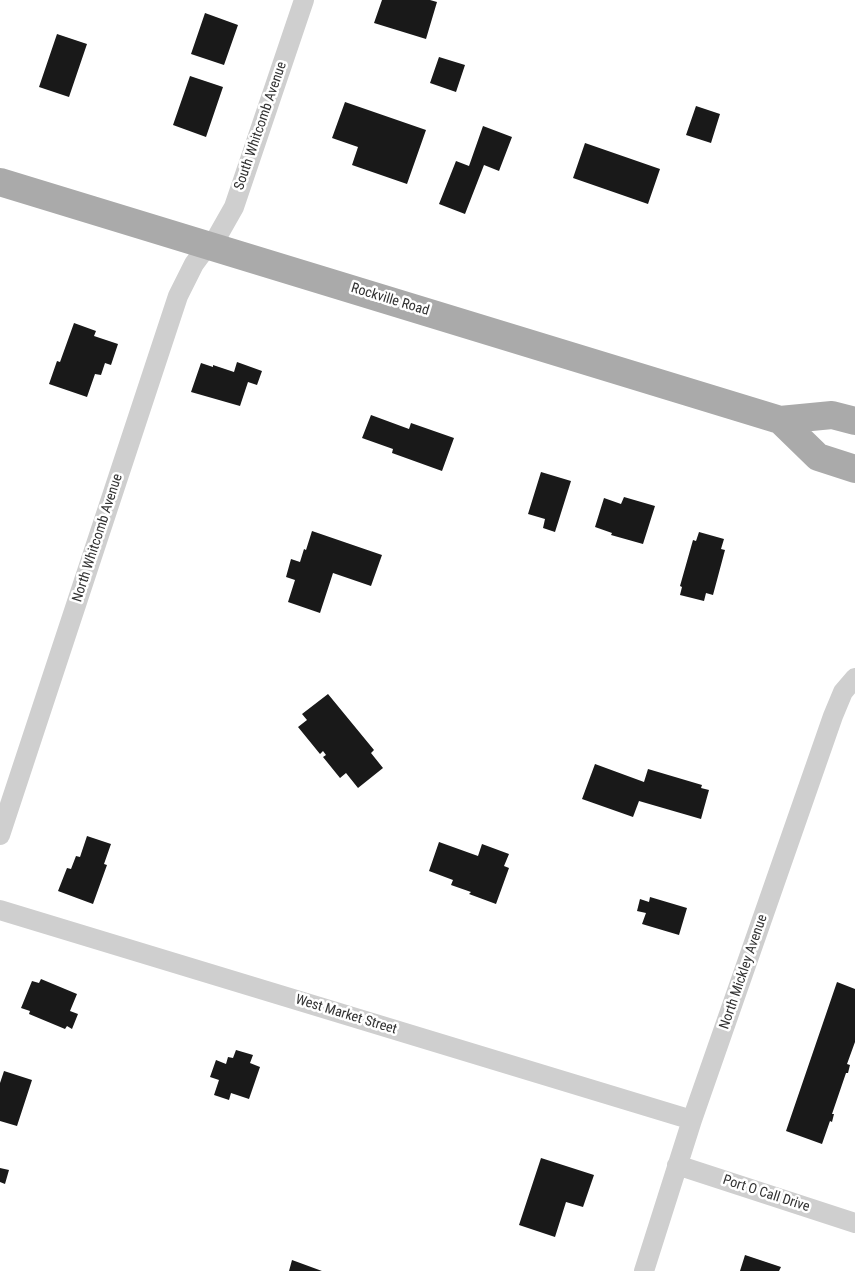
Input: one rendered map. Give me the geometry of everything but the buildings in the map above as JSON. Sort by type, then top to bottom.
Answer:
[{"type":"main road","name":"Rockville Road","points":[[0,182],[780,420],[832,415],[855,421]]},
{"type":"main road","name":"Rockville Road","points":[[780,420],[818,457],[855,469]]},
{"type":"street","name":"South Whitcomb Avenue","points":[[208,245],[221,231],[234,207],[304,0]]},
{"type":"street","name":"North Whitcomb Avenue","points":[[0,835],[178,296],[186,277],[208,245]]},
{"type":"street","name":"North Mickley Avenue","points":[[644,1271],[692,1120],[833,716],[843,692],[855,678]]},
{"type":"street","name":"West Market Street","points":[[0,910],[692,1120]]},
{"type":"street","name":"Port O Call Drive","points":[[677,1165],[855,1223]]}]
